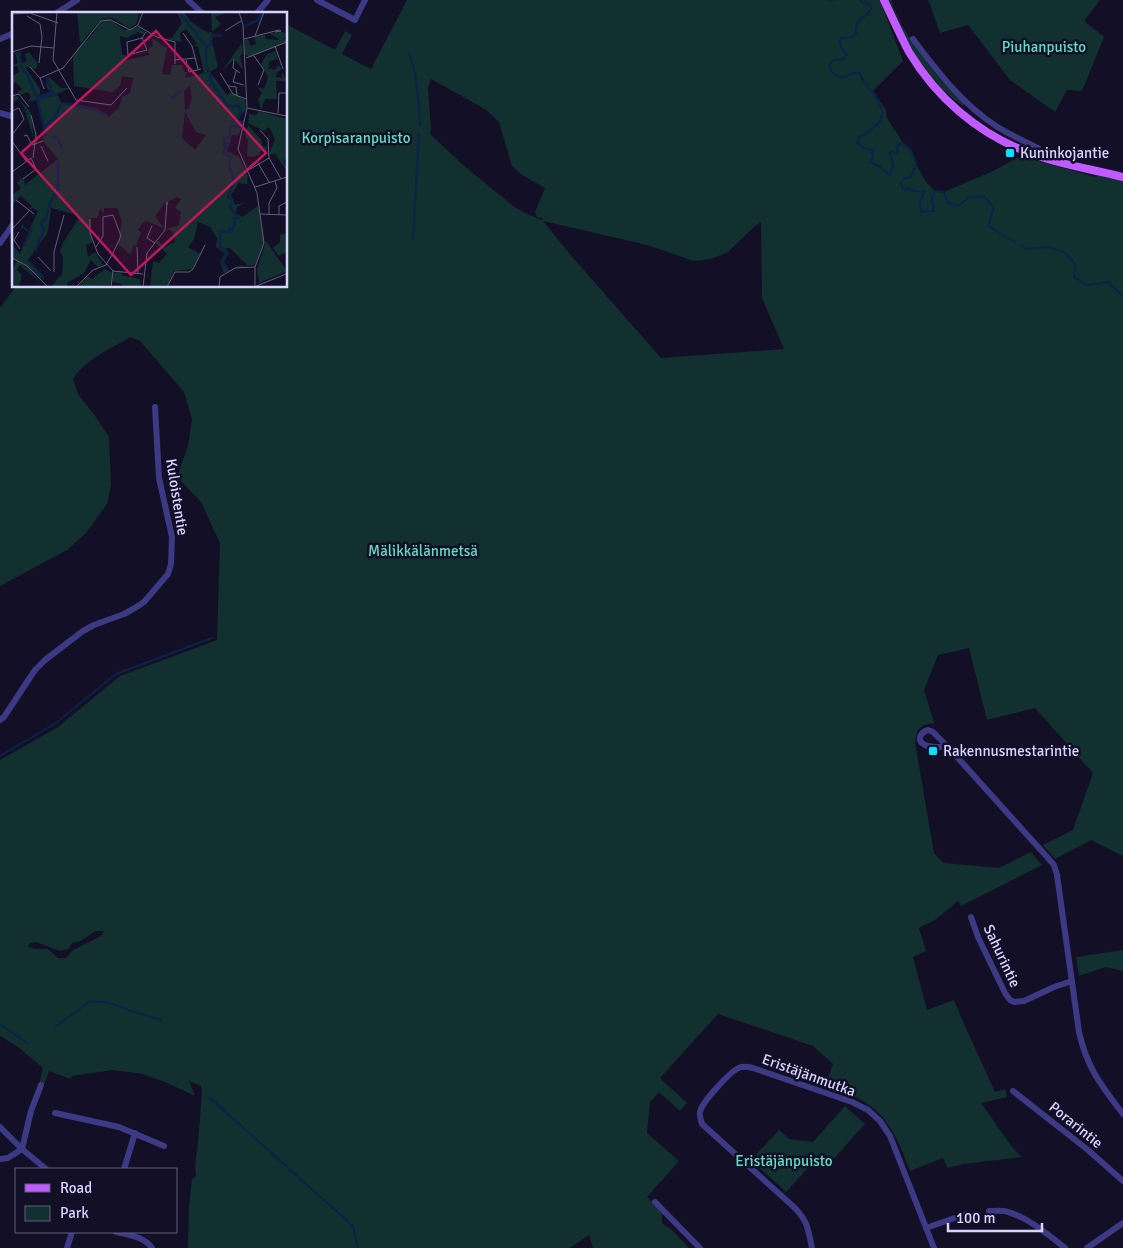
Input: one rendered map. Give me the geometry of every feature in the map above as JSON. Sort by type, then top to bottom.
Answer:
[{"type":"main road","points":[[884,0],[906,46],[927,78],[951,104],[979,127],[1004,142],[1027,152],[1123,177]]},
{"type":"street","points":[[58,12],[77,0]]},
{"type":"street","points":[[188,0],[201,12]]},
{"type":"street","points":[[258,12],[268,0]]},
{"type":"street","points":[[318,0],[355,20],[366,0]]},
{"type":"street","points":[[0,39],[12,34]]},
{"type":"street","points":[[913,39],[944,79],[985,119],[1014,137],[1038,148]]},
{"type":"street","points":[[979,127],[985,119]]},
{"type":"street","points":[[0,243],[12,226]]},
{"type":"street","name":"Kuloistentie","points":[[0,720],[8,712],[35,670],[45,660],[94,625],[124,614],[144,602],[168,574],[171,564],[172,537],[159,478],[154,407]]},
{"type":"street","points":[[948,747],[1054,865],[1058,875],[1079,1032],[1085,1056],[1099,1082],[1123,1114]]},
{"type":"street","name":"Sahurintie","points":[[971,917],[978,937],[1004,993],[1010,1000],[1014,1002],[1024,1001],[1072,981]]},
{"type":"street","name":"Eristäjänmutka","points":[[812,1248],[806,1221],[802,1215],[702,1124],[699,1114],[703,1105],[730,1073],[739,1068],[753,1068],[852,1102],[868,1110],[880,1121],[890,1136],[934,1248]]},
{"type":"street","points":[[0,1159],[8,1158],[22,1149],[31,1111],[41,1085]]},
{"type":"street","name":"Porarintie","points":[[1013,1091],[1088,1150],[1123,1181]]},
{"type":"street","points":[[55,1113],[119,1127],[164,1146]]},
{"type":"street","points":[[0,1126],[22,1149],[45,1168]]},
{"type":"street","points":[[124,1168],[135,1133]]},
{"type":"street","points":[[655,1202],[700,1248]]},
{"type":"street","points":[[988,1211],[1006,1211],[1016,1214],[1044,1231],[1065,1248]]},
{"type":"street","points":[[926,1228],[966,1214]]},
{"type":"street","points":[[1087,1248],[1123,1223]]},
{"type":"street","points":[[68,1248],[72,1233]]},
{"type":"street","points":[[120,1233],[142,1239],[151,1245],[152,1248]]},
{"type":"green space","name":"Mälikkälänmetsä","points":[[407,0],[880,0],[903,61],[873,91],[886,110],[887,118],[903,143],[912,152],[926,182],[935,191],[944,192],[991,172],[1021,156],[1095,177],[1096,175],[1123,181],[1123,856],[1091,840],[1055,859],[1043,845],[1073,830],[1093,773],[1035,708],[987,720],[969,648],[938,655],[924,690],[934,723],[920,728],[915,742],[934,853],[944,863],[999,868],[1031,852],[1042,865],[961,906],[958,901],[935,920],[919,928],[926,951],[913,957],[927,1010],[954,1000],[995,1092],[1005,1089],[1007,1097],[981,1103],[1012,1147],[1022,1157],[963,1164],[948,1168],[943,1158],[910,1171],[897,1139],[878,1112],[859,1099],[825,1087],[833,1064],[813,1046],[718,1014],[660,1078],[687,1103],[680,1111],[659,1092],[650,1102],[647,1133],[679,1161],[647,1197],[662,1210],[662,1222],[664,1225],[673,1231],[689,1248],[593,1248],[589,1235],[570,1248],[188,1248],[189,1206],[192,1179],[196,1176],[195,1166],[201,1086],[189,1081],[195,1096],[142,1074],[113,1070],[72,1076],[71,1079],[49,1071],[44,1085],[39,1084],[43,1068],[18,1047],[0,1036],[0,760],[58,727],[120,676],[217,640],[220,543],[201,502],[177,477],[188,446],[192,419],[184,392],[140,341],[130,337],[84,366],[73,379],[78,394],[109,437],[111,485],[107,504],[85,534],[67,550],[0,586],[0,308],[15,288],[288,288],[288,25],[335,50],[345,31],[352,35],[342,54],[371,69]],"holes":[[[431,79],[485,109],[499,122],[512,166],[522,175],[545,188],[535,212],[537,217],[543,218],[542,220],[516,208],[463,165],[430,134],[428,88]],[[543,221],[647,245],[694,261],[711,259],[728,252],[761,222],[762,298],[784,349],[661,358]],[[96,931],[104,931],[101,936],[73,950],[66,958],[58,958],[48,949],[28,947],[30,943],[36,942],[60,951],[68,949],[72,943],[80,941]]]},
{"type":"green space","points":[[889,0],[891,0],[900,21],[917,48],[941,80],[965,103],[963,106],[944,91],[926,71],[906,37]]},
{"type":"green space","name":"Piuhanpuisto","points":[[928,0],[1100,0],[1084,21],[1104,37],[1082,91],[1067,90],[1055,112],[1010,80],[968,25],[940,33]]},
{"type":"green space","points":[[1123,950],[1123,971],[1106,967],[1079,976],[1076,957]]},
{"type":"green space","name":"Eristäjänpuisto","points":[[845,1106],[865,1124],[828,1165],[818,1157],[786,1192],[751,1160],[779,1130],[789,1139],[813,1142]]},
{"type":"waterway","points":[[829,0],[834,0]]},
{"type":"waterway","points":[[860,0],[872,8],[857,24],[856,34],[852,37],[841,38],[841,45],[847,55],[844,59],[834,60],[830,64],[830,70],[840,77],[860,73],[862,79],[875,95],[883,112],[880,121],[865,135],[860,136],[857,143],[863,148],[872,150],[873,157],[870,162],[882,168],[889,175],[893,167],[890,153],[892,151],[896,154],[898,153],[897,146],[903,143],[912,152],[916,164],[911,177],[905,178],[901,183],[903,189],[925,191],[920,201],[922,212],[934,211],[932,199],[935,191],[944,192],[947,202],[958,206],[970,197],[984,196],[994,208],[988,226],[1015,242]]},
{"type":"waterway","points":[[409,53],[416,79],[420,126]]},
{"type":"waterway","points":[[413,239],[419,134]]},
{"type":"waterway","points":[[1019,245],[1026,249],[1044,247],[1063,251],[1075,264],[1074,277],[1087,285],[1108,282],[1123,296]]},
{"type":"waterway","points":[[0,756],[56,723],[116,674],[212,638]]},
{"type":"waterway","points":[[56,1026],[90,1001],[110,1003],[162,1020]]},
{"type":"waterway","points":[[0,1024],[27,1043]]},
{"type":"waterway","points":[[209,1097],[353,1226],[358,1248]]},
{"type":"place","name":"Kuninkojantie","points":[[1010,153]]},
{"type":"place","name":"Rakennusmestarintie","points":[[933,751]]},
{"type":"park label","name":"Korpisaranpuisto","points":[[356,138]]}]
